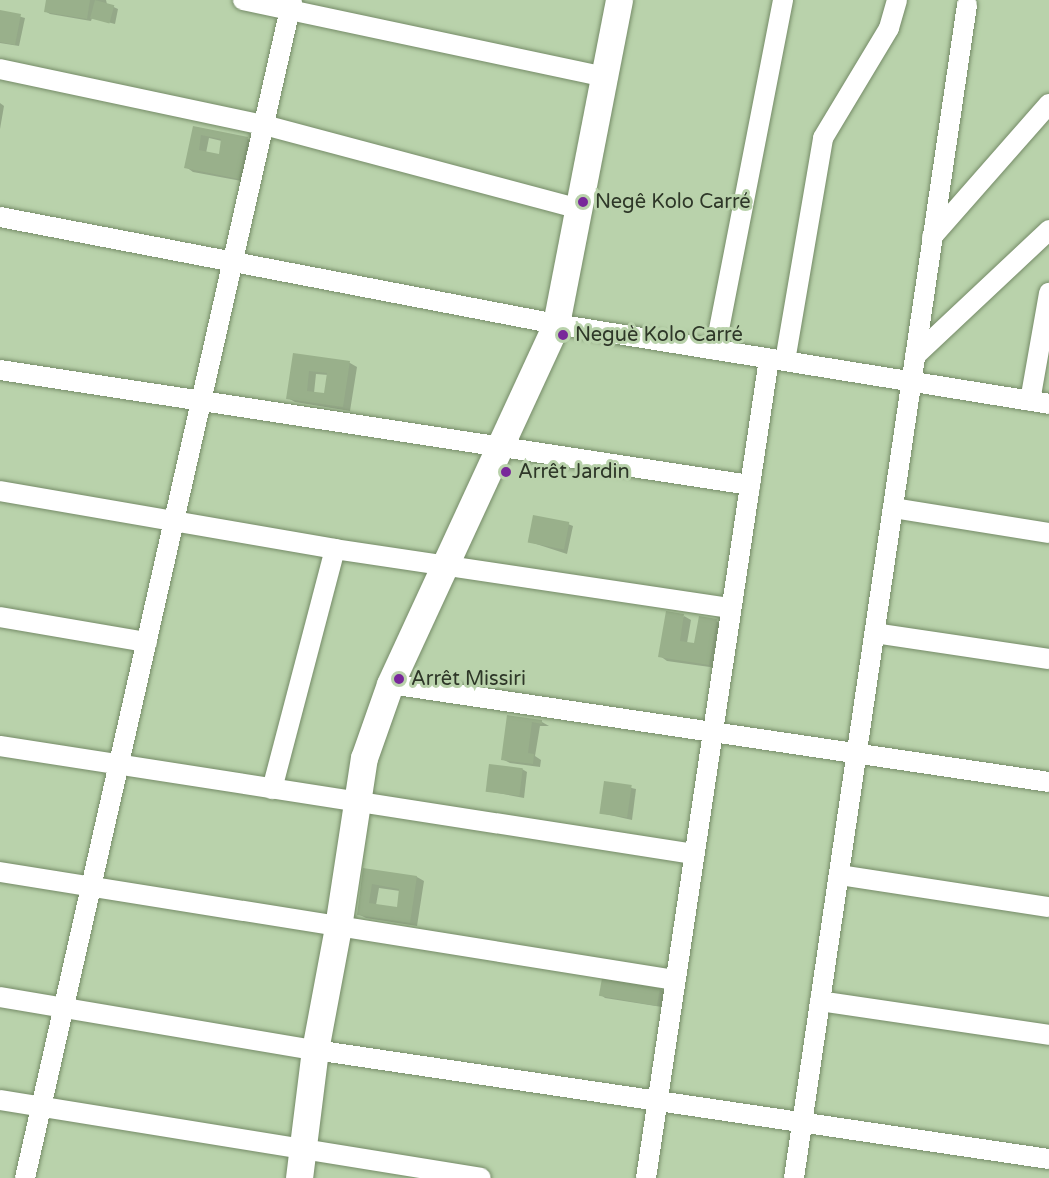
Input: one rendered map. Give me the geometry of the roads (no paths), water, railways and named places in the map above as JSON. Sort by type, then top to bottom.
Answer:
[{"type":"street","points":[[243,0],[291,6],[604,77]]},
{"type":"street","points":[[299,1178],[315,1050],[359,802],[364,758],[390,684],[556,324],[619,0]]},
{"type":"street","points":[[715,350],[783,0]]},
{"type":"street","points":[[646,1178],[750,485],[823,138],[889,28],[897,0]]},
{"type":"street","points":[[794,1178],[967,5]]},
{"type":"street","points":[[25,1178],[291,6]]},
{"type":"street","points":[[0,69],[264,125],[579,209]]},
{"type":"street","points":[[931,237],[1049,104]]},
{"type":"street","points":[[0,217],[556,324],[1040,403],[1049,293]]},
{"type":"street","points":[[915,356],[1045,240]]},
{"type":"street","points":[[0,370],[750,485]]},
{"type":"street","points":[[0,491],[335,549],[731,608]]},
{"type":"street","points":[[893,508],[1049,533]]},
{"type":"street","points":[[272,789],[335,549]]},
{"type":"street","points":[[0,617],[147,642]]},
{"type":"street","points":[[874,633],[1049,659]]},
{"type":"street","points":[[390,684],[1049,782]]},
{"type":"street","points":[[0,746],[694,854]]},
{"type":"street","points":[[0,872],[675,980]]},
{"type":"street","points":[[839,875],[1049,907]]},
{"type":"street","points":[[0,997],[315,1050],[1049,1159]]},
{"type":"street","points":[[820,1001],[1049,1035]]},
{"type":"street","points":[[0,1100],[481,1178]]},
{"type":"place","name":"Negê Kolo Carré","points":[[583,202]]},
{"type":"place","name":"Neguè Kolo Carré","points":[[563,335]]},
{"type":"place","name":"Arrêt Jardin","points":[[506,472]]},
{"type":"place","name":"Arrêt Missiri","points":[[399,679]]}]
